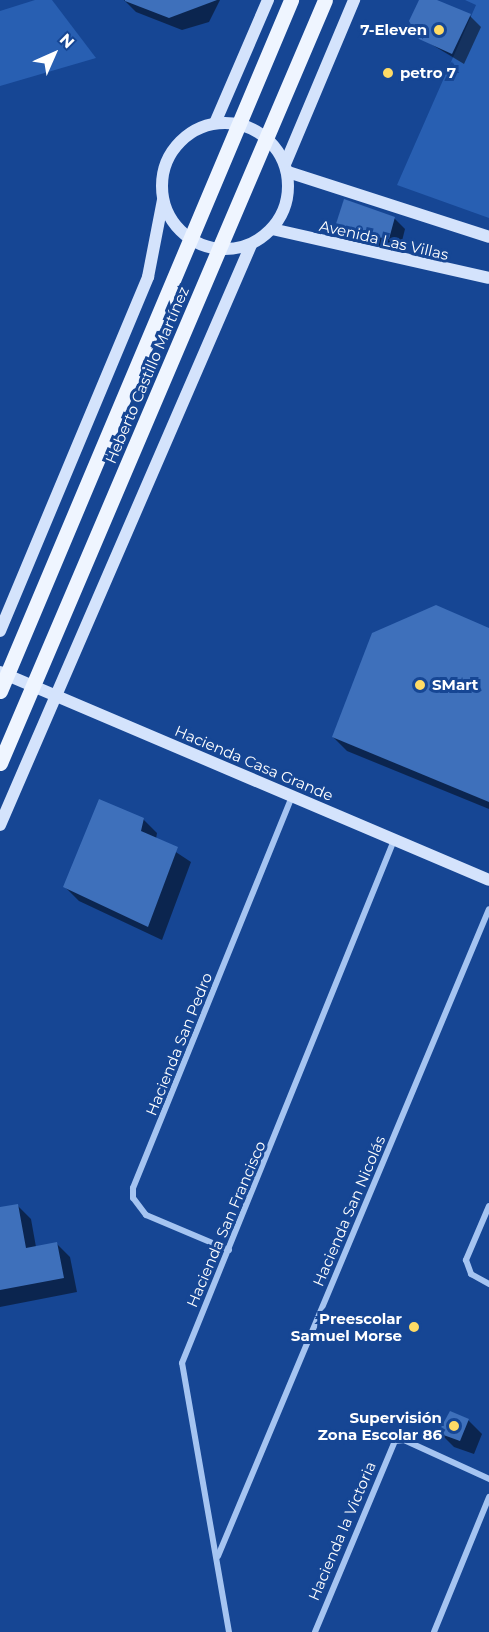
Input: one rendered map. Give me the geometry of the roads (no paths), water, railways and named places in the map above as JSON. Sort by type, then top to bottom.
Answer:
[{"type":"main road","name":"Heberto Castillo Martínez","points":[[0,691],[3,673],[291,0]]},
{"type":"main road","name":"Heberto Castillo Martínez","points":[[0,762],[268,139],[325,0]]},
{"type":"street","points":[[215,123],[268,0]]},
{"type":"street","points":[[163,200],[188,237],[220,249],[250,245],[272,229],[287,196],[287,167],[354,0]]},
{"type":"street","points":[[0,631],[148,277],[170,155],[190,132],[215,123],[237,125],[268,139],[287,167]]},
{"type":"street","name":"Avenida Las Villas","points":[[287,167],[489,237]]},
{"type":"street","name":"Avenida Las Villas","points":[[272,229],[489,279]]},
{"type":"street","points":[[0,825],[54,694],[250,245]]},
{"type":"street","name":"Hacienda Casa Grande","points":[[3,673],[489,880]]},
{"type":"street","name":"Hacienda San Pedro","points":[[230,1250],[146,1215],[133,1198],[133,1188],[292,796]]},
{"type":"street","name":"Hacienda San Francisco","points":[[229,1632],[218,1556],[182,1363],[230,1250],[394,840]]},
{"type":"street","name":"Hacienda San Nicolás","points":[[218,1556],[489,909]]},
{"type":"street","points":[[489,1206],[468,1268],[489,1284]]},
{"type":"street","name":"Hacienda la Victoria","points":[[315,1632],[395,1441],[404,1440],[489,1478]]},
{"type":"street","points":[[434,1632],[489,1497]]},
{"type":"place","name":"7-Eleven","points":[[439,30]]},
{"type":"place","name":"petro 7","points":[[388,73]]},
{"type":"place","name":"SMart","points":[[420,685]]},
{"type":"place","name":"Preescolar Samuel Morse","points":[[414,1327]]},
{"type":"place","name":"Supervisión Zona Escolar 86","points":[[454,1426]]}]
